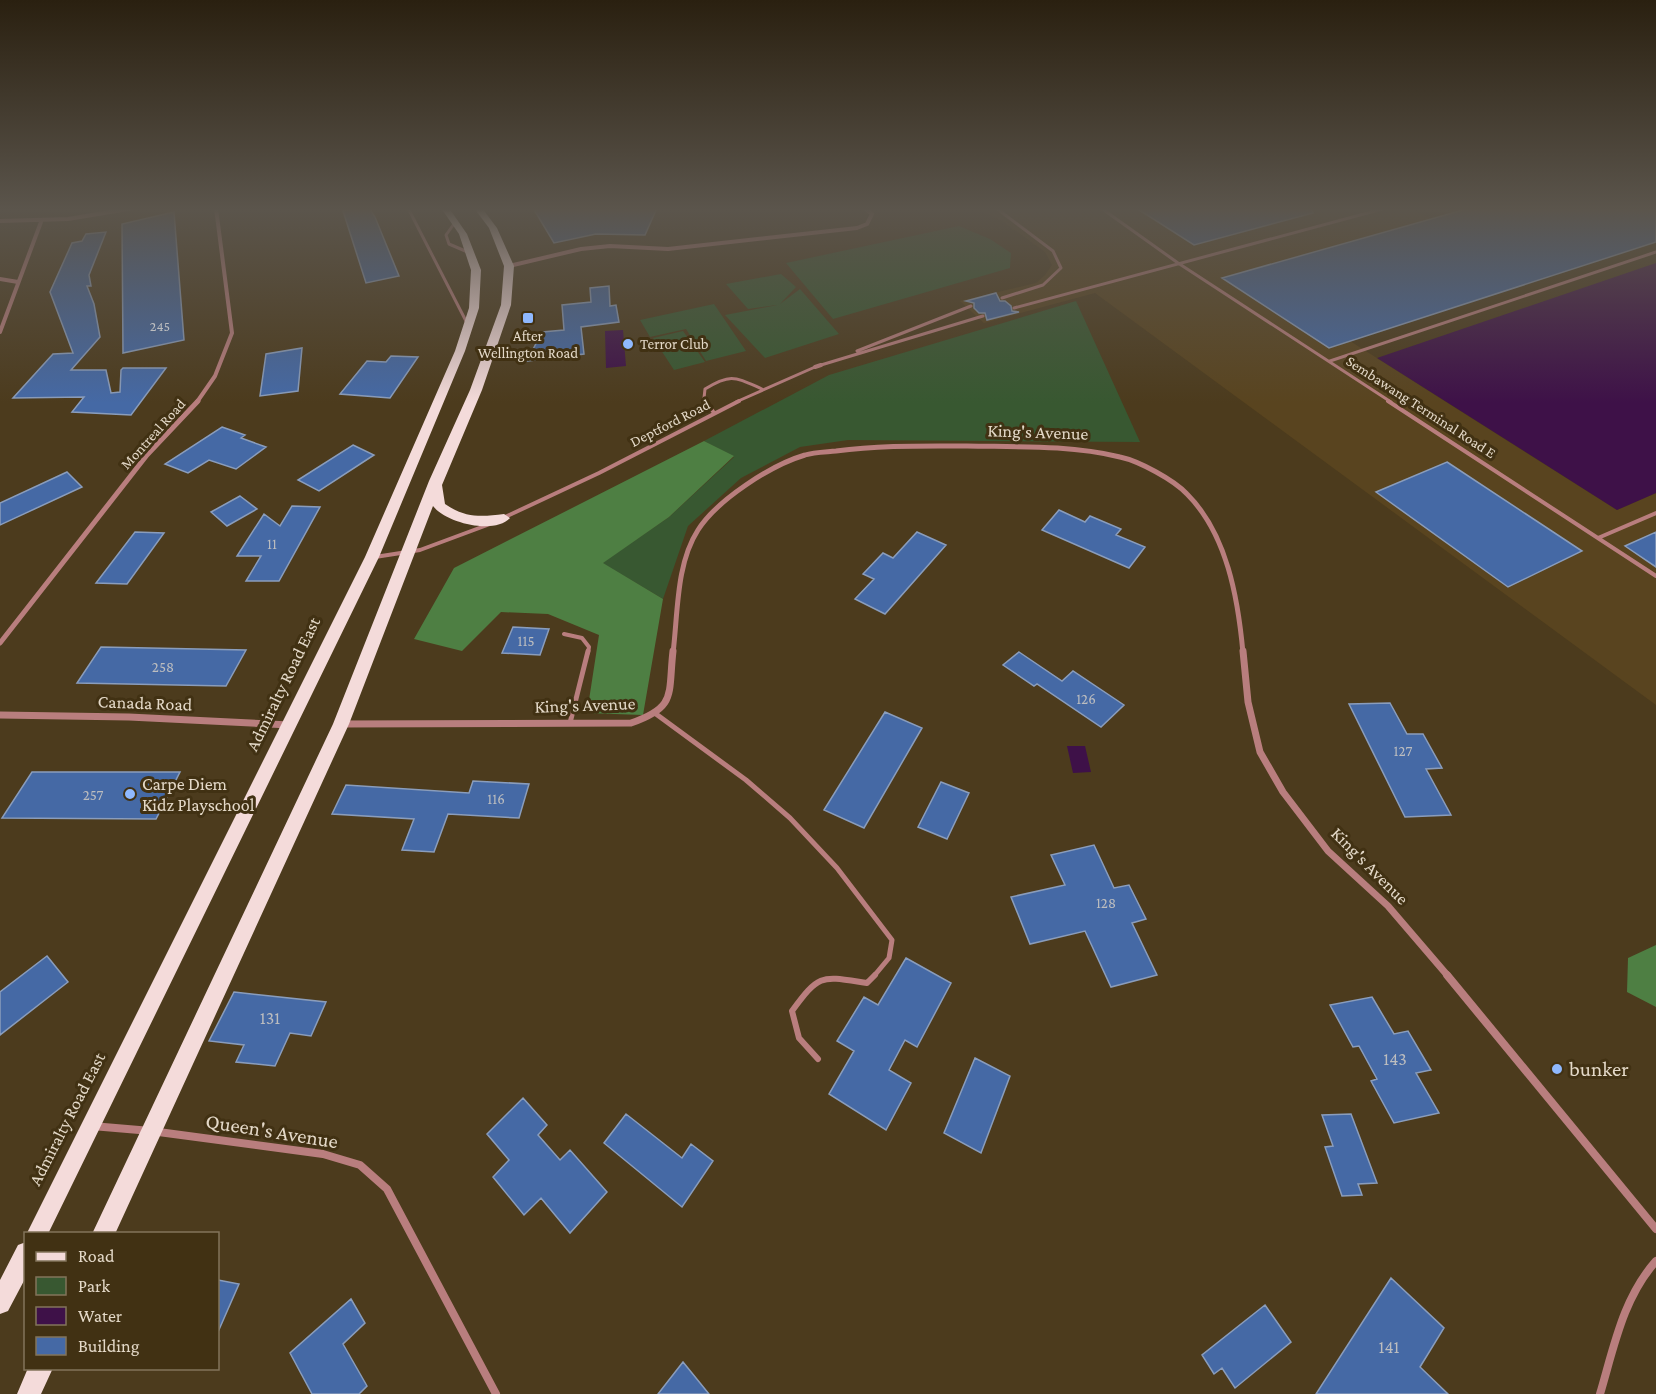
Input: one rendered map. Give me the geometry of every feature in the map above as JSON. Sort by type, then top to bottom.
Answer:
[{"type":"main road","name":"Admiralty Road East","points":[[37,1232],[372,557],[460,351],[474,308],[476,273]]},
{"type":"main road","points":[[103,1232],[341,724],[435,481],[476,390],[506,305],[508,273]]},
{"type":"main road","points":[[435,481],[439,506],[456,518],[476,522],[504,518]]},
{"type":"main road","points":[[0,1303],[24,1257]]},
{"type":"main road","points":[[29,1394],[40,1370]]},
{"type":"street","points":[[0,332],[21,273]]},
{"type":"street","name":"Montreal Road","points":[[0,643],[147,455],[194,407],[214,376],[232,333],[224,273]]},
{"type":"street","points":[[0,279],[18,282]]},
{"type":"street","name":"Deptford Road","points":[[815,367],[821,365]]},
{"type":"street","name":"King's Avenue","points":[[341,724],[631,723],[656,714],[667,700],[684,563],[698,530],[719,505],[773,469],[805,455],[881,446],[1075,448],[1123,457],[1148,468],[1186,492],[1212,524],[1222,548],[1238,620],[1248,702],[1260,752],[1283,792],[1328,851],[1388,906],[1421,943],[1539,1090],[1656,1229]]},
{"type":"street","name":"Canada Road","points":[[0,715],[129,717],[289,725]]},
{"type":"street","name":"Queen's Avenue","points":[[90,1126],[151,1131],[323,1155],[360,1165],[387,1190],[496,1394]]},
{"type":"street","points":[[1600,1394],[1632,1293],[1642,1274],[1656,1261]]},
{"type":"lane","points":[[441,273],[468,325]]},
{"type":"lane","points":[[1002,298],[1044,285],[1056,278],[1058,273]]},
{"type":"lane","points":[[1014,308],[1141,273]]},
{"type":"lane","name":"Sembawang Terminal Road E","points":[[1194,273],[1656,576]]},
{"type":"lane","points":[[1330,361],[1593,273]]},
{"type":"lane","points":[[821,365],[971,306]]},
{"type":"lane","name":"Deptford Road","points":[[821,365],[983,316]]},
{"type":"lane","name":"Deptford Road","points":[[372,557],[405,556],[435,548],[599,473],[762,389],[815,367]]},
{"type":"lane","points":[[714,413],[704,398],[705,389],[712,383],[736,377],[762,389]]},
{"type":"lane","points":[[1598,538],[1656,513]]},
{"type":"lane","points":[[564,634],[577,634],[587,640],[589,647],[570,723]]},
{"type":"lane","points":[[656,714],[774,803],[841,874],[892,939],[893,946],[884,964],[867,983],[830,977],[813,983],[792,1011],[796,1035],[805,1049],[818,1059]]},
{"type":"shaded area","points":[[1046,273],[1240,273],[1223,278],[1350,341],[1617,510],[1656,493],[1656,705],[1095,293],[984,323],[960,301],[1036,283]]},
{"type":"green space","points":[[794,273],[992,273],[833,319]]},
{"type":"green space","points":[[781,274],[796,287],[780,304],[800,289],[839,334],[765,358],[725,315],[777,305],[748,309],[726,284]]},
{"type":"green space","points":[[1076,301],[1140,442],[848,440],[800,447],[741,478],[688,526],[663,599],[602,563],[669,517],[734,457],[704,441],[829,375]]},
{"type":"green space","points":[[714,304],[746,351],[706,361],[686,329],[650,337],[640,320]]},
{"type":"green space","points":[[683,331],[705,362],[674,370],[653,338]]},
{"type":"green space","points":[[704,441],[734,456],[669,517],[603,563],[663,599],[643,715],[587,713],[599,635],[548,614],[501,612],[462,651],[414,639],[454,568]]},
{"type":"green space","points":[[1656,945],[1656,1007],[1627,992],[1628,958]]},
{"type":"water","points":[[1626,273],[1656,273],[1656,493],[1617,510],[1377,358]]},
{"type":"water","points":[[623,330],[626,366],[606,368],[605,331]]},
{"type":"water","points":[[1067,746],[1085,746],[1091,772],[1073,773]]},
{"type":"building","points":[[59,273],[90,273],[91,286],[87,286],[94,304],[100,337],[71,370],[106,370],[111,393],[120,392],[123,368],[166,368],[131,415],[72,412],[84,397],[13,398],[53,354],[73,353],[50,292]]},
{"type":"building","points":[[122,273],[179,273],[184,340],[123,353]]},
{"type":"building","points":[[363,273],[398,273],[399,276],[366,283]]},
{"type":"building","points":[[1240,273],[1560,273],[1329,348],[1222,278]]},
{"type":"building","points":[[609,286],[610,306],[616,305],[619,322],[581,327],[584,354],[527,361],[542,332],[564,330],[562,305],[591,302],[590,288]]},
{"type":"building","points":[[996,293],[1000,301],[1005,301],[1011,306],[1012,311],[1019,312],[987,320],[985,313],[979,313],[974,308],[974,303],[966,301]]},
{"type":"building","points":[[302,348],[298,391],[260,396],[266,354]]},
{"type":"building","points":[[391,356],[418,357],[390,398],[340,394],[367,361],[386,362]]},
{"type":"building","points":[[222,427],[245,435],[241,438],[266,447],[236,469],[209,460],[188,473],[165,464]]},
{"type":"building","points":[[353,445],[374,455],[319,491],[298,480]]},
{"type":"building","points":[[1447,462],[1582,551],[1508,587],[1376,492]]},
{"type":"building","points":[[67,472],[82,487],[0,525],[0,503]]},
{"type":"building","points":[[240,496],[257,509],[227,526],[211,512]]},
{"type":"building","points":[[292,506],[320,507],[279,581],[246,581],[261,556],[237,556],[264,514],[280,526]]},
{"type":"building","points":[[1059,510],[1085,522],[1090,516],[1121,529],[1116,535],[1145,547],[1129,568],[1042,530]]},
{"type":"building","points":[[135,532],[164,533],[127,584],[96,583]]},
{"type":"building","points":[[917,532],[946,545],[885,614],[855,599],[874,579],[863,574],[883,553],[893,558]]},
{"type":"building","points":[[1656,532],[1656,567],[1625,546]]},
{"type":"building","points":[[513,627],[549,629],[540,655],[502,653]]},
{"type":"building","points":[[101,647],[246,650],[226,686],[77,683]]},
{"type":"building","points":[[1019,652],[1062,681],[1073,671],[1124,705],[1101,727],[1037,684],[1034,686],[1003,665]]},
{"type":"building","points":[[1390,703],[1407,734],[1423,734],[1442,768],[1426,769],[1451,815],[1405,817],[1349,704]]},
{"type":"building","points":[[885,712],[922,728],[864,828],[824,810]]},
{"type":"building","points":[[32,772],[180,772],[156,819],[2,818]]},
{"type":"building","points":[[473,781],[529,784],[519,818],[448,814],[434,852],[402,850],[414,819],[332,814],[346,785],[469,793]]},
{"type":"building","points":[[941,782],[969,793],[947,839],[918,827]]},
{"type":"building","points":[[1094,845],[1114,888],[1129,885],[1146,919],[1132,923],[1157,975],[1111,987],[1085,931],[1030,944],[1011,897],[1065,885],[1051,855]]},
{"type":"building","points":[[47,956],[68,982],[0,1035],[0,992]]},
{"type":"building","points":[[906,958],[951,983],[917,1047],[905,1040],[889,1070],[911,1083],[886,1130],[829,1094],[854,1051],[837,1041],[864,997],[878,1005]]},
{"type":"building","points":[[234,992],[326,1002],[311,1036],[290,1033],[275,1066],[236,1062],[244,1045],[209,1041]]},
{"type":"building","points":[[1372,997],[1394,1034],[1408,1031],[1431,1070],[1416,1073],[1439,1113],[1394,1123],[1371,1081],[1377,1079],[1359,1046],[1353,1047],[1330,1005]]},
{"type":"building","points":[[975,1058],[1010,1076],[981,1153],[944,1133]]},
{"type":"building","points":[[523,1098],[547,1125],[538,1135],[560,1160],[570,1150],[607,1192],[570,1233],[541,1198],[524,1215],[493,1177],[509,1160],[487,1134]]},
{"type":"building","points":[[626,1114],[682,1158],[691,1144],[713,1161],[682,1207],[604,1143]]},
{"type":"building","points":[[1351,1114],[1377,1183],[1358,1184],[1362,1195],[1342,1196],[1325,1147],[1333,1146],[1322,1115]]},
{"type":"building","points":[[1391,1278],[1444,1328],[1420,1367],[1448,1394],[1316,1394]]},
{"type":"building","points":[[219,1280],[239,1284],[219,1330]]},
{"type":"building","points":[[351,1299],[365,1323],[343,1344],[367,1386],[359,1394],[312,1394],[290,1353]]},
{"type":"building","points":[[1265,1305],[1291,1342],[1235,1388],[1222,1368],[1214,1374],[1202,1355]]},
{"type":"building","points":[[683,1362],[709,1394],[658,1394]]},
{"type":"place","name":"After Wellington Road","points":[[528,318]]},
{"type":"place","name":"Terror Club","points":[[628,344]]},
{"type":"place","name":"Carpe Diem Kidz Playschool","points":[[130,794]]},
{"type":"place","name":"bunker","points":[[1557,1069]]}]
